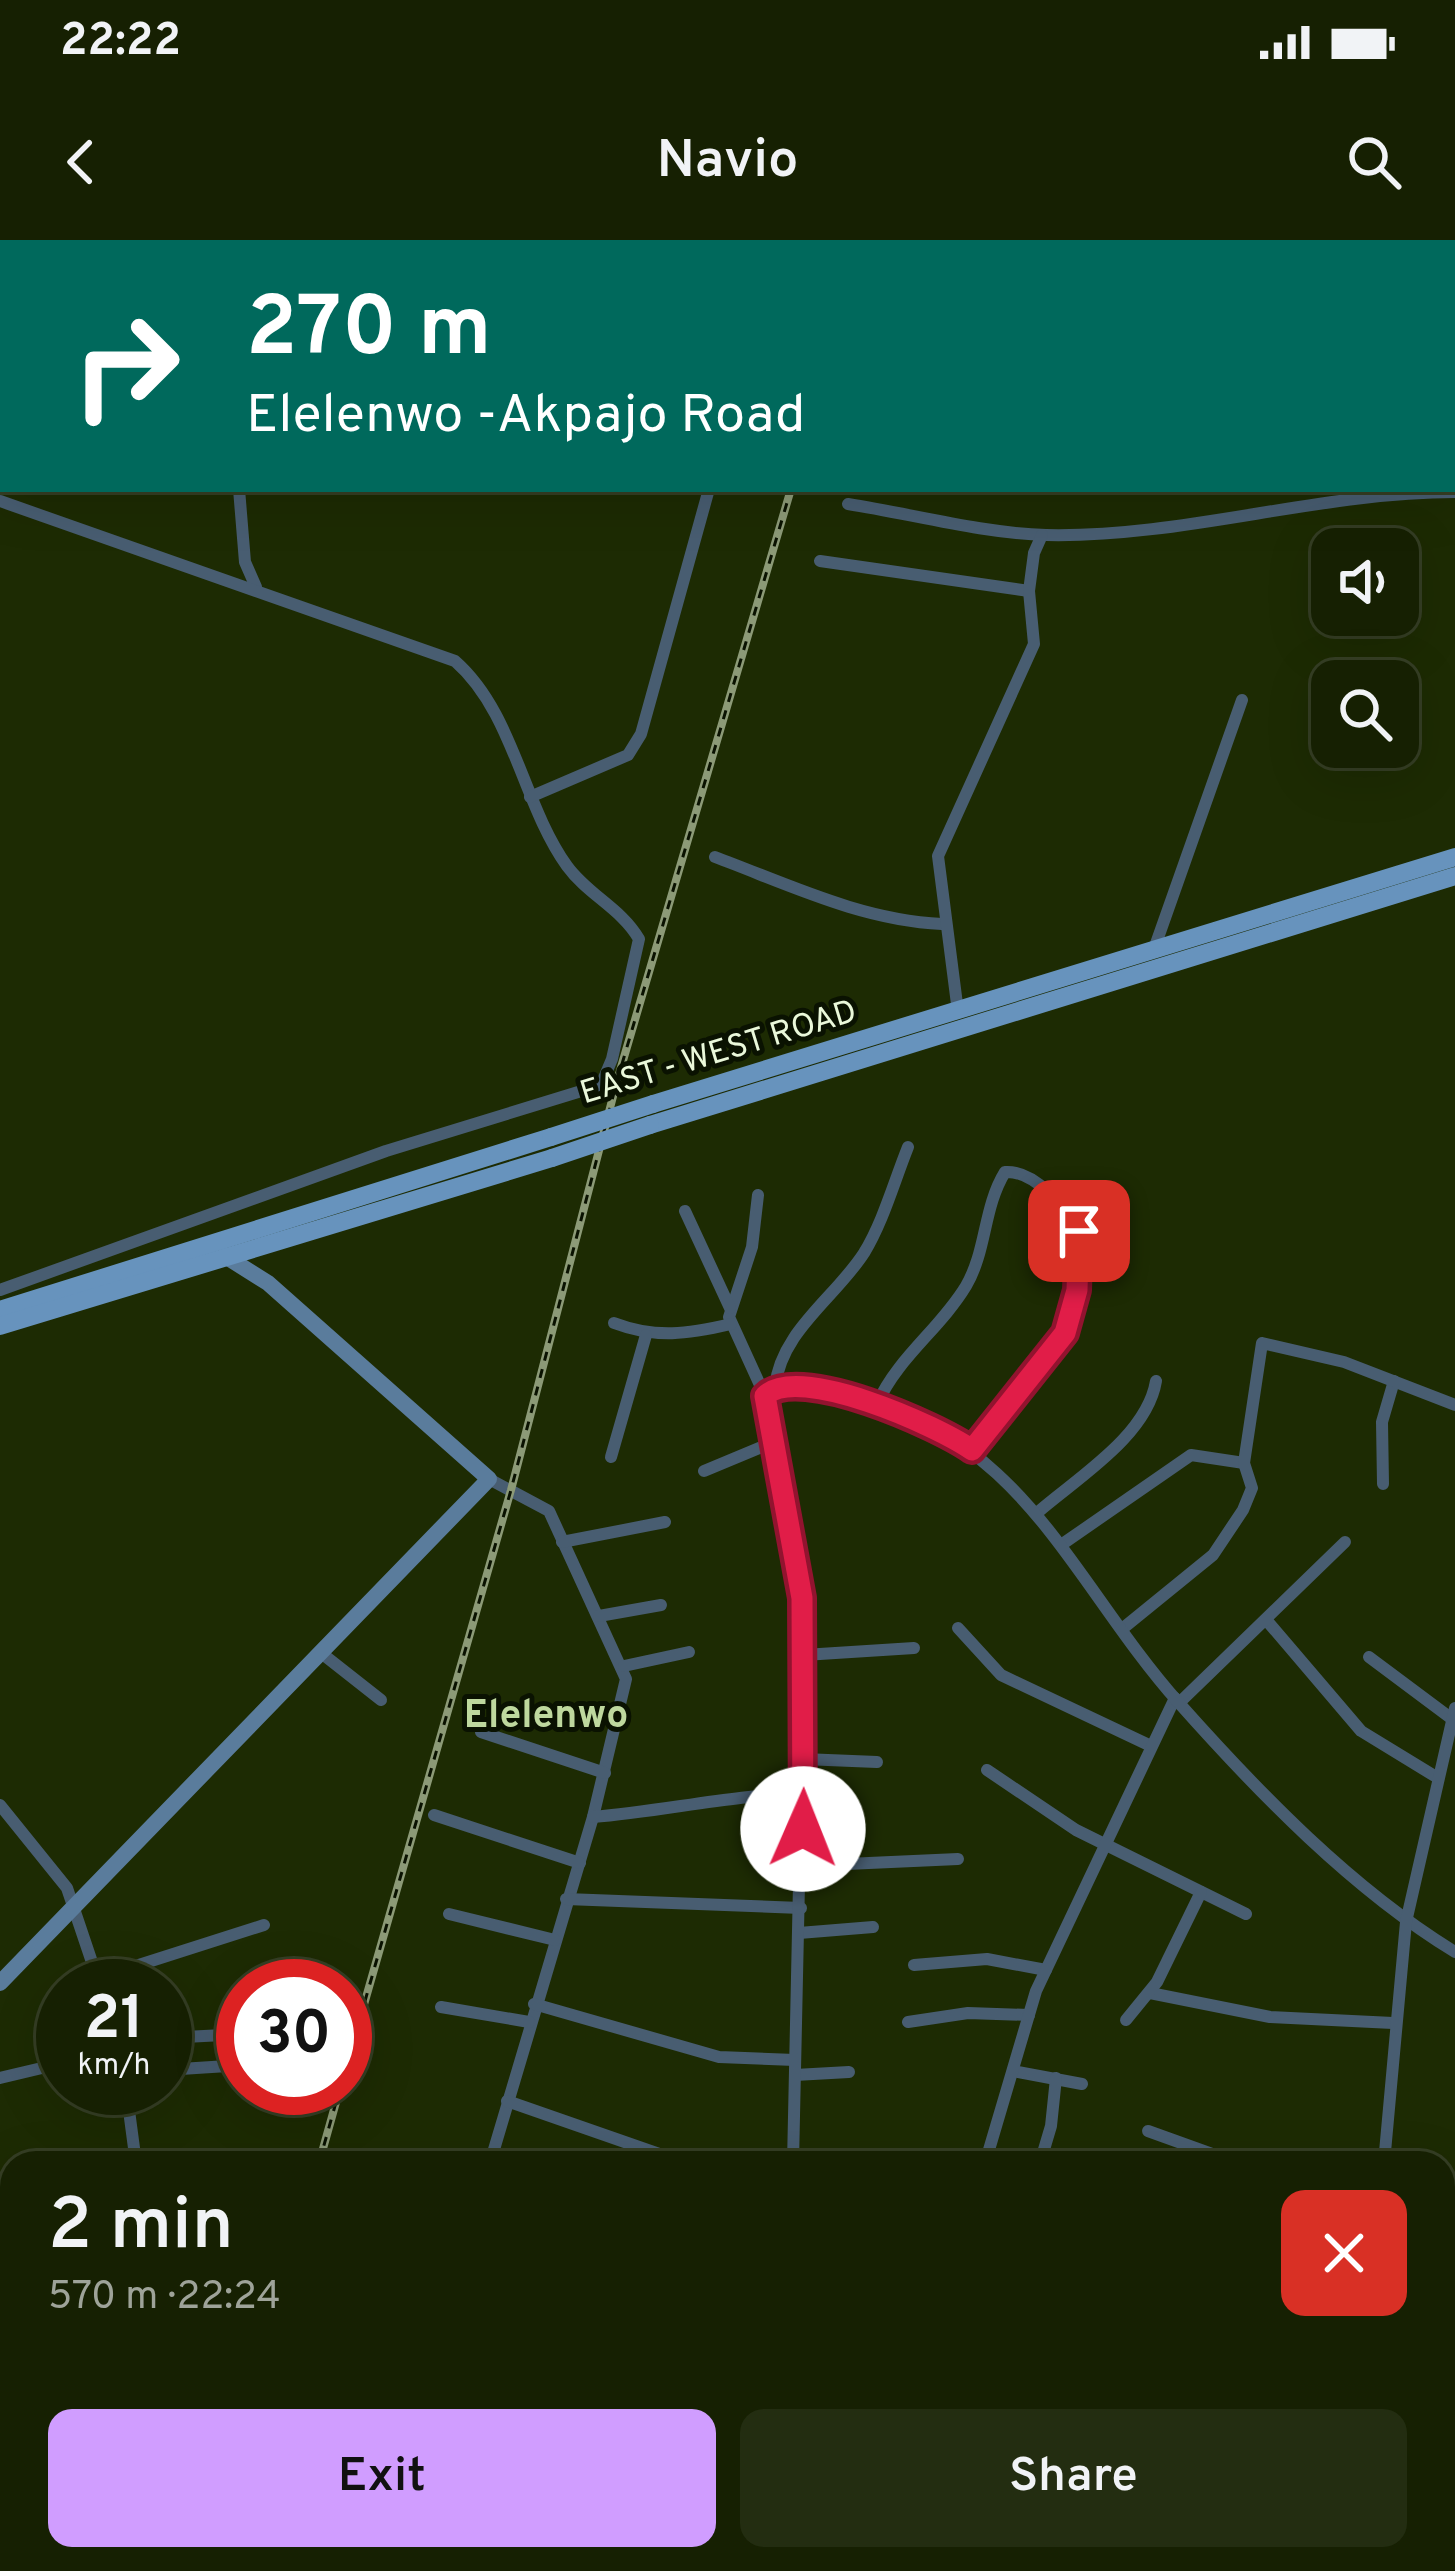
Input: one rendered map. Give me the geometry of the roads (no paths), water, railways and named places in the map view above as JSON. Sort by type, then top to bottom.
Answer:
[{"type":"main road","name":"EAST - WEST ROAD","points":[[0,1310],[42,1287],[551,1137],[1455,857]]},
{"type":"main road","name":"EAST - WEST ROAD","points":[[0,1326],[1455,876]]},
{"type":"street","points":[[239,492],[245,562],[256,587]]},
{"type":"street","points":[[530,797],[628,755],[641,734],[708,492]]},
{"type":"street","points":[[848,504],[1042,535],[1408,492]]},
{"type":"street","points":[[0,501],[204,574],[256,587],[455,661],[476,679],[568,869],[627,918],[639,939],[613,1059],[601,1084],[386,1151],[42,1287],[0,1290]]},
{"type":"street","points":[[958,1012],[942,924],[938,856],[1034,644],[1029,591],[1042,535]]},
{"type":"street","points":[[820,561],[1029,591]]},
{"type":"street","points":[[1153,953],[1242,700]]},
{"type":"street","points":[[715,857],[839,906],[904,922],[942,924]]},
{"type":"street","points":[[793,2151],[804,1655],[800,1585],[771,1443],[770,1392],[794,1339],[867,1249],[908,1147]]},
{"type":"street","points":[[878,1404],[896,1367],[965,1288],[980,1251],[991,1198],[1005,1172],[1019,1172],[1043,1189],[1079,1231],[1077,1290],[1065,1333],[972,1450]]},
{"type":"street","points":[[731,1317],[752,1247],[758,1195]]},
{"type":"street","points":[[685,1211],[770,1392]]},
{"type":"street","points":[[264,1245],[268,1283]]},
{"type":"street","points":[[225,1256],[268,1283],[490,1479],[542,1504],[624,1666],[624,1693],[605,1774],[493,2151]]},
{"type":"street","points":[[614,1323],[646,1335],[688,1334],[731,1317]]},
{"type":"street","points":[[611,1457],[646,1335]]},
{"type":"street","points":[[1122,1629],[1187,1579],[1230,1535],[1252,1488],[1244,1463],[1262,1343],[1394,1381],[1455,1405]]},
{"type":"street","points":[[1037,1513],[1137,1424],[1152,1401],[1156,1381]]},
{"type":"street","points":[[1383,1484],[1382,1421],[1394,1381]]},
{"type":"street","points":[[770,1392],[878,1404],[972,1450],[1037,1513],[1177,1701],[1276,1804],[1406,1922],[1455,1952]]},
{"type":"street","points":[[704,1472],[771,1443]]},
{"type":"street","points":[[1061,1545],[1192,1455],[1244,1463]]},
{"type":"street","points":[[0,1983],[490,1479]]},
{"type":"street","points":[[562,1541],[665,1522]]},
{"type":"street","points":[[995,2151],[1013,2071],[1046,1970],[1177,1701],[1268,1622],[1345,1542]]},
{"type":"street","points":[[598,1616],[661,1605]]},
{"type":"street","points":[[1268,1622],[1360,1731],[1438,1778]]},
{"type":"street","points":[[958,1628],[1001,1675],[1151,1747]]},
{"type":"street","points":[[804,1655],[914,1648]]},
{"type":"street","points":[[320,1652],[382,1700]]},
{"type":"street","points":[[624,1666],[688,1652]]},
{"type":"street","points":[[1369,1657],[1453,1722],[1406,1922],[1385,2151]]},
{"type":"street","points":[[482,1732],[605,1774]]},
{"type":"street","points":[[803,1759],[877,1762]]},
{"type":"street","points":[[987,1770],[1105,1844],[1246,1914]]},
{"type":"street","points":[[593,1816],[652,1812],[716,1797],[804,1793]]},
{"type":"street","points":[[0,1805],[58,1874],[91,1959]]},
{"type":"street","points":[[434,1815],[580,1863]]},
{"type":"street","points":[[802,1866],[958,1859]]},
{"type":"street","points":[[1126,2020],[1150,1994],[1201,1892]]},
{"type":"street","points":[[566,1899],[801,1908]]},
{"type":"street","points":[[449,1914],[555,1940]]},
{"type":"street","points":[[166,1959],[264,1925]]},
{"type":"street","points":[[799,1933],[873,1928]]},
{"type":"street","points":[[914,1965],[987,1958],[1046,1970]]},
{"type":"street","points":[[1150,1994],[1270,2017],[1394,2023]]},
{"type":"street","points":[[534,2004],[719,2057],[849,2072]]},
{"type":"street","points":[[441,2007],[529,2022]]},
{"type":"street","points":[[908,2022],[968,2013],[1030,2015]]},
{"type":"street","points":[[0,2078],[36,2069]]},
{"type":"street","points":[[1013,2071],[1082,2084]]},
{"type":"street","points":[[1044,2151],[1055,2078]]},
{"type":"street","points":[[507,2101],[651,2151]]},
{"type":"street","points":[[129,2115],[134,2151]]},
{"type":"street","points":[[1148,2131],[1204,2151]]},
{"type":"railway","points":[[372,1976],[511,1490],[617,1081],[790,492]]},
{"type":"railway","points":[[322,2151],[332,2115]]},
{"type":"district","name":"Elelenwo","points":[[546,1717]]}]
